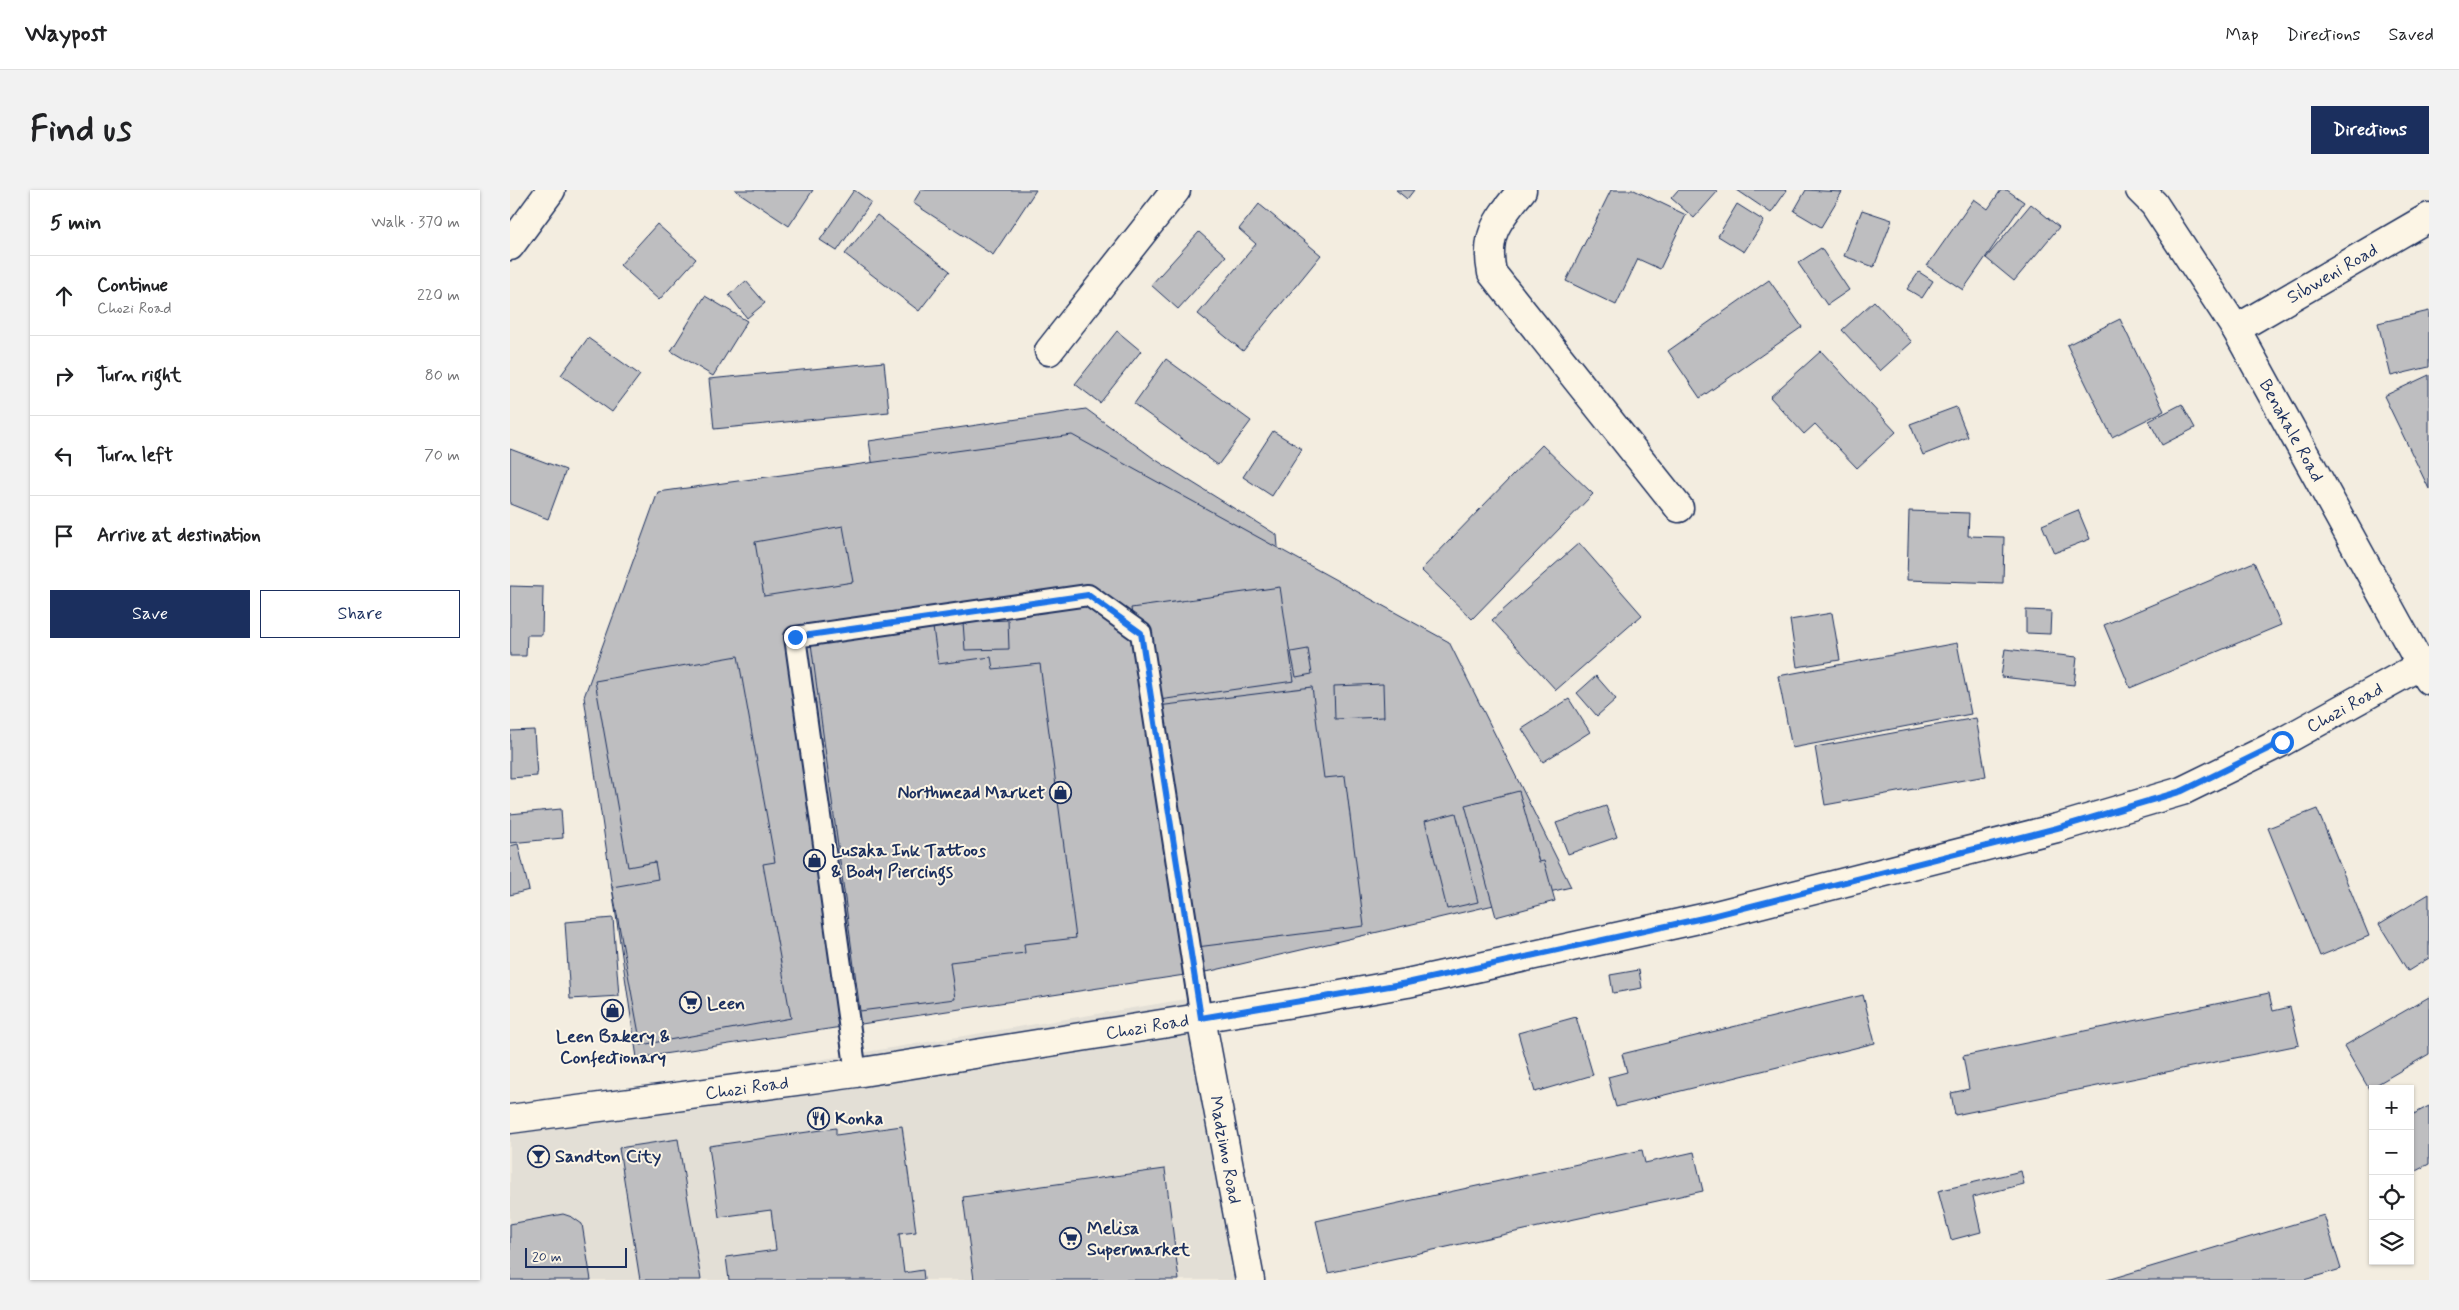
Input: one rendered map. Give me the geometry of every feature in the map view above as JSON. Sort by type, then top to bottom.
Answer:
[{"type":"street","points":[[510,246],[551,190]]},
{"type":"street","points":[[1048,351],[1176,190]]},
{"type":"street","points":[[1522,190],[1496,223],[1491,233],[1490,260],[1492,273],[1679,508]]},
{"type":"street","name":"Benakale Road","points":[[2140,190],[2159,211],[2236,329],[2425,672]]},
{"type":"street","name":"Sibweni Road","points":[[2236,329],[2429,217]]},
{"type":"street","name":"Chozi Road","points":[[510,1119],[856,1073],[1201,1018],[1407,983],[1712,916],[2057,828],[2182,791],[2425,672]]},
{"type":"street","name":"Madzimo Road","points":[[1201,1018],[1250,1280]]},
{"type":"lane","points":[[856,1073],[795,637],[1088,595],[1141,633],[1201,1018]]},
{"type":"shaded area","points":[[1193,998],[1240,1280],[510,1280],[510,1111]]},
{"type":"building","points":[[735,190],[813,190],[789,226]]},
{"type":"building","points":[[854,190],[871,202],[837,251],[820,240]]},
{"type":"building","points":[[921,190],[1036,190],[993,255],[913,203]]},
{"type":"building","points":[[1396,190],[1414,190],[1407,199]]},
{"type":"building","points":[[1611,190],[1634,190],[1686,215],[1660,269],[1638,259],[1616,305],[1566,281]]},
{"type":"building","points":[[1678,190],[1718,191],[1694,218],[1671,198]]},
{"type":"building","points":[[1737,190],[1787,190],[1771,213]]},
{"type":"building","points":[[1806,190],[1842,192],[1821,227],[1794,211]]},
{"type":"building","points":[[2001,190],[2007,190],[2024,202],[1963,290],[1927,266],[1974,199],[1988,209]]},
{"type":"building","points":[[1259,204],[1321,255],[1243,351],[1198,314],[1256,244],[1239,229]]},
{"type":"building","points":[[1737,204],[1764,221],[1744,252],[1718,236]]},
{"type":"building","points":[[2031,204],[2059,227],[2014,281],[1986,258]]},
{"type":"building","points":[[1862,210],[1892,220],[1874,267],[1844,256]]},
{"type":"building","points":[[877,215],[950,271],[919,311],[845,254]]},
{"type":"building","points":[[657,224],[696,259],[659,300],[620,265]]},
{"type":"building","points":[[1199,232],[1226,256],[1178,309],[1151,285]]},
{"type":"building","points":[[1821,248],[1849,290],[1827,305],[1798,263]]},
{"type":"building","points":[[1919,272],[1933,281],[1922,298],[1907,289]]},
{"type":"building","points":[[1769,280],[1802,327],[1700,398],[1668,351]]},
{"type":"building","points":[[746,281],[765,303],[747,318],[729,295]]},
{"type":"building","points":[[705,296],[747,321],[713,376],[671,351]]},
{"type":"building","points":[[1874,301],[1912,342],[1880,371],[1842,330]]},
{"type":"building","points":[[2429,311],[2429,367],[2391,376],[2378,323]]},
{"type":"building","points":[[2120,319],[2164,411],[2112,437],[2067,345]]},
{"type":"building","points":[[1117,331],[1141,351],[1100,403],[1075,384]]},
{"type":"building","points":[[588,338],[640,375],[612,412],[561,375]]},
{"type":"building","points":[[1821,351],[1896,432],[1857,468],[1815,424],[1804,434],[1770,397]]},
{"type":"building","points":[[1166,359],[1251,421],[1218,465],[1134,404]]},
{"type":"building","points":[[884,362],[889,412],[714,429],[709,379]]},
{"type":"building","points":[[2429,375],[2429,489],[2384,396]]},
{"type":"building","points":[[2182,404],[2195,428],[2162,445],[2149,421]]},
{"type":"building","points":[[1956,407],[1968,437],[1923,455],[1910,424]]},
{"type":"building","points":[[1086,409],[1156,460],[1277,535],[1281,583],[1112,604],[1105,545],[853,575],[842,492],[876,488],[869,441]]},
{"type":"building","points":[[1273,431],[1302,449],[1272,496],[1243,477]]},
{"type":"building","name":"Northmead Market","points":[[1072,435],[1449,642],[1571,887],[1211,971],[637,1058],[584,697],[658,492]]},
{"type":"building","points":[[1542,445],[1593,494],[1472,619],[1421,570]]},
{"type":"building","points":[[510,449],[566,470],[548,519],[510,504]]},
{"type":"building","points":[[2078,510],[2090,539],[2054,553],[2042,525]]},
{"type":"building","points":[[1909,511],[1969,513],[1968,536],[2004,537],[2003,583],[1907,580]]},
{"type":"building","points":[[843,526],[853,582],[764,596],[755,542]]},
{"type":"building","points":[[1579,543],[1642,615],[1556,690],[1492,620]]},
{"type":"building","points":[[2254,562],[2281,625],[2130,688],[2104,625]]},
{"type":"building","points":[[510,586],[543,587],[542,635],[527,635],[526,656],[510,656]]},
{"type":"building","points":[[1280,587],[1294,681],[1145,702],[1131,608]]},
{"type":"building","points":[[2026,610],[2051,611],[2050,634],[2026,633]]},
{"type":"building","points":[[1832,613],[1840,660],[1797,667],[1790,620]]},
{"type":"building","points":[[932,620],[938,664],[991,657],[993,669],[1040,664],[1076,938],[1024,944],[1025,953],[950,962],[955,999],[860,1011],[810,636]]},
{"type":"building","points":[[1008,620],[1009,649],[965,650],[963,622]]},
{"type":"building","points":[[1957,643],[1971,714],[1792,748],[1778,676]]},
{"type":"building","points":[[1308,649],[1312,674],[1296,677],[1291,652]]},
{"type":"building","points":[[2005,649],[2077,657],[2074,685],[2001,677]]},
{"type":"building","points":[[738,656],[775,862],[763,864],[791,1018],[641,1045],[612,887],[658,879],[655,862],[628,867],[595,681]]},
{"type":"building","points":[[1596,676],[1616,699],[1597,716],[1577,693]]},
{"type":"building","points":[[1383,684],[1384,717],[1335,719],[1334,686]]},
{"type":"building","points":[[1312,687],[1324,778],[1345,776],[1364,926],[1189,948],[1158,706]]},
{"type":"building","points":[[1569,699],[1590,732],[1543,762],[1522,729]]},
{"type":"building","points":[[1976,718],[1986,776],[1825,805],[1815,747]]},
{"type":"building","points":[[534,730],[537,776],[510,778],[510,731]]},
{"type":"building","points":[[1519,791],[1539,862],[1544,861],[1555,901],[1496,917],[1465,805]]},
{"type":"building","points":[[1606,806],[1617,837],[1568,854],[1556,823]]},
{"type":"building","points":[[561,809],[563,838],[510,843],[510,814]]},
{"type":"building","points":[[2317,809],[2369,936],[2320,956],[2268,828]]},
{"type":"building","points":[[1456,813],[1478,902],[1447,909],[1425,821]]},
{"type":"building","points":[[518,844],[529,890],[510,895],[510,846]]},
{"type":"building","points":[[2429,894],[2429,958],[2408,971],[2379,924]]},
{"type":"building","points":[[613,918],[619,996],[570,999],[565,922]]},
{"type":"building","points":[[1639,970],[1642,988],[1613,993],[1610,975]]},
{"type":"building","points":[[2269,993],[2273,1011],[2290,1007],[2299,1045],[1955,1115],[1951,1093],[1969,1089],[1963,1056]]},
{"type":"building","points":[[1863,995],[1875,1043],[1616,1107],[1608,1077],[1627,1072],[1622,1054]]},
{"type":"building","points":[[2429,997],[2429,1054],[2376,1085],[2369,1085],[2369,1089],[2344,1046]]},
{"type":"building","points":[[1576,1017],[1593,1075],[1535,1092],[1518,1033]]},
{"type":"building","points":[[2429,1106],[2429,1164],[2414,1172],[2414,1130],[2414,1114]]},
{"type":"building","points":[[902,1126],[916,1232],[899,1234],[904,1273],[923,1270],[924,1280],[729,1280],[726,1257],[776,1250],[771,1210],[719,1217],[709,1146],[836,1128],[836,1135]]},
{"type":"building","points":[[678,1139],[701,1280],[640,1280],[619,1148]]},
{"type":"building","points":[[1642,1150],[1645,1163],[1694,1152],[1703,1191],[1328,1273],[1316,1221]]},
{"type":"building","name":"Melisa Supermarket","points":[[1165,1169],[1179,1280],[974,1280],[963,1197]]},
{"type":"building","points":[[2021,1171],[2024,1184],[1973,1197],[1981,1232],[1951,1240],[1938,1191]]},
{"type":"building","points":[[563,1214],[572,1217],[582,1224],[591,1280],[510,1280],[510,1224]]},
{"type":"building","points":[[2324,1215],[2341,1269],[2304,1280],[2107,1280]]},
{"type":"place","name":"Northmead Market","points":[[1061,792]]},
{"type":"place","name":"Lusaka Ink Tattoos & Body Piercings","points":[[815,860]]},
{"type":"place","name":"Leen","points":[[691,1003]]},
{"type":"place","name":"Leen Bakery & Confectionary","points":[[613,1011]]},
{"type":"place","name":"Konka","points":[[819,1118]]},
{"type":"place","name":"Sandton City","points":[[539,1156]]},
{"type":"place","name":"Melisa Supermarket","points":[[1071,1238]]},
{"type":"route","points":[[795,637],[1088,595],[1141,633],[1201,1018],[1407,983],[1712,916],[2057,828],[2182,791],[2282,742]]}]
